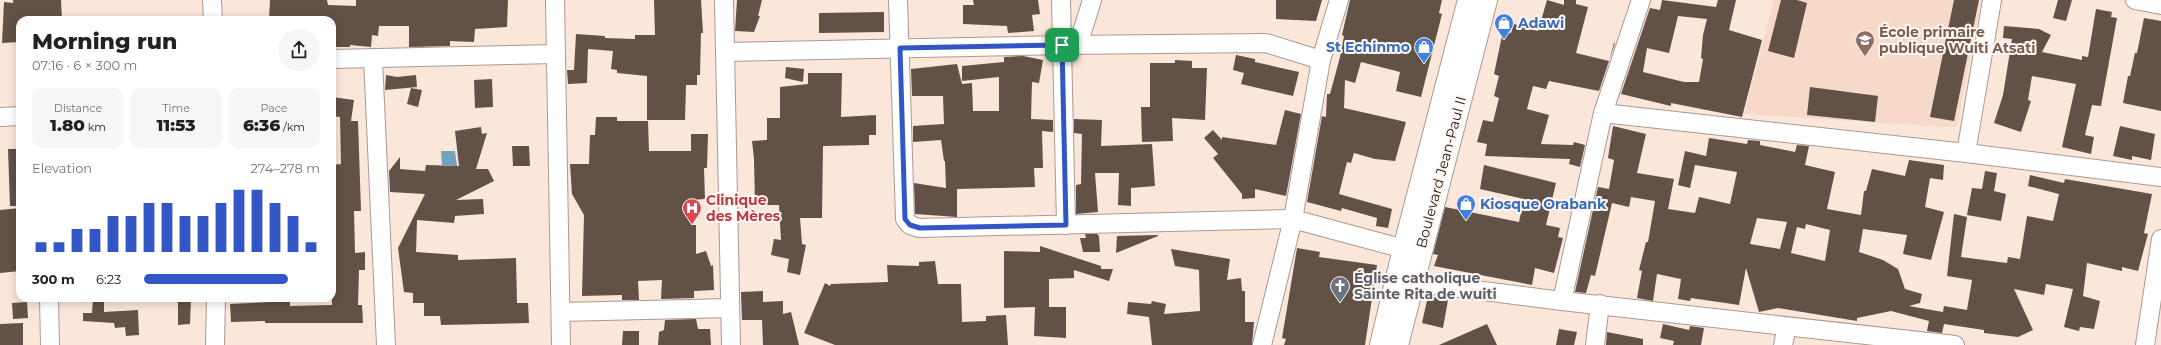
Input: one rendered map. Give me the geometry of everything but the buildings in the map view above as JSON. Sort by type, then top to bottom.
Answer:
[{"type":"main road","name":"Boulevard Jean-Paul II","points":[[1381,345],[1404,249],[1469,0]]},
{"type":"main road","name":"Boulevard Jean-Paul II","points":[[1397,345],[1412,282],[1486,0]]},
{"type":"street","points":[[212,0],[213,16]]},
{"type":"street","points":[[555,0],[561,345]]},
{"type":"street","points":[[724,0],[731,345]]},
{"type":"street","points":[[898,0],[905,219],[910,225],[920,228],[1293,219],[1404,249]]},
{"type":"street","points":[[1061,0],[1070,45],[1066,225]]},
{"type":"street","points":[[1070,45],[1092,0]]},
{"type":"street","points":[[1262,345],[1293,219],[1321,60],[1339,0]]},
{"type":"street","points":[[1562,301],[1603,113],[1641,0]]},
{"type":"street","points":[[1966,153],[1992,0]]},
{"type":"street","points":[[2135,0],[2161,5]]},
{"type":"street","points":[[726,52],[1070,45],[1266,43],[1321,60]]},
{"type":"street","points":[[336,59],[556,54]]},
{"type":"street","points":[[373,59],[386,345]]},
{"type":"street","points":[[1603,113],[1966,153],[2161,177]]},
{"type":"street","points":[[0,117],[16,116]]},
{"type":"street","points":[[2145,345],[2161,239]]},
{"type":"street","points":[[1412,282],[1562,301],[1600,304],[1787,327],[1955,345]]},
{"type":"street","points":[[49,302],[50,345]]},
{"type":"street","points":[[215,345],[216,302]]},
{"type":"street","points":[[1595,345],[1600,304]]},
{"type":"street","points":[[561,312],[730,308]]},
{"type":"street","points":[[1783,345],[1787,327]]},
{"type":"shaded area","name":"École primaire publique Wuiti Atsati","points":[[1774,0],[1981,0],[1957,126],[1946,127],[1744,114]]},
{"type":"water","points":[[441,151],[455,151],[457,166],[442,165]]},
{"type":"place","name":"Adawi","points":[[1504,40]]},
{"type":"place","name":"École primaire publique Wuiti Atsati","points":[[1865,57]]},
{"type":"place","name":"St Echinmo","points":[[1424,64]]},
{"type":"place","name":"Kiosque Orabank","points":[[1466,221]]},
{"type":"place","name":"Clinique des Mères","points":[[692,225]]},
{"type":"place","name":"Église catholique Sainte Rita de wuiti","points":[[1340,303]]},
{"type":"route","points":[[1062,45],[1066,225],[920,228],[910,225],[905,219],[900,48],[1062,45]]}]
